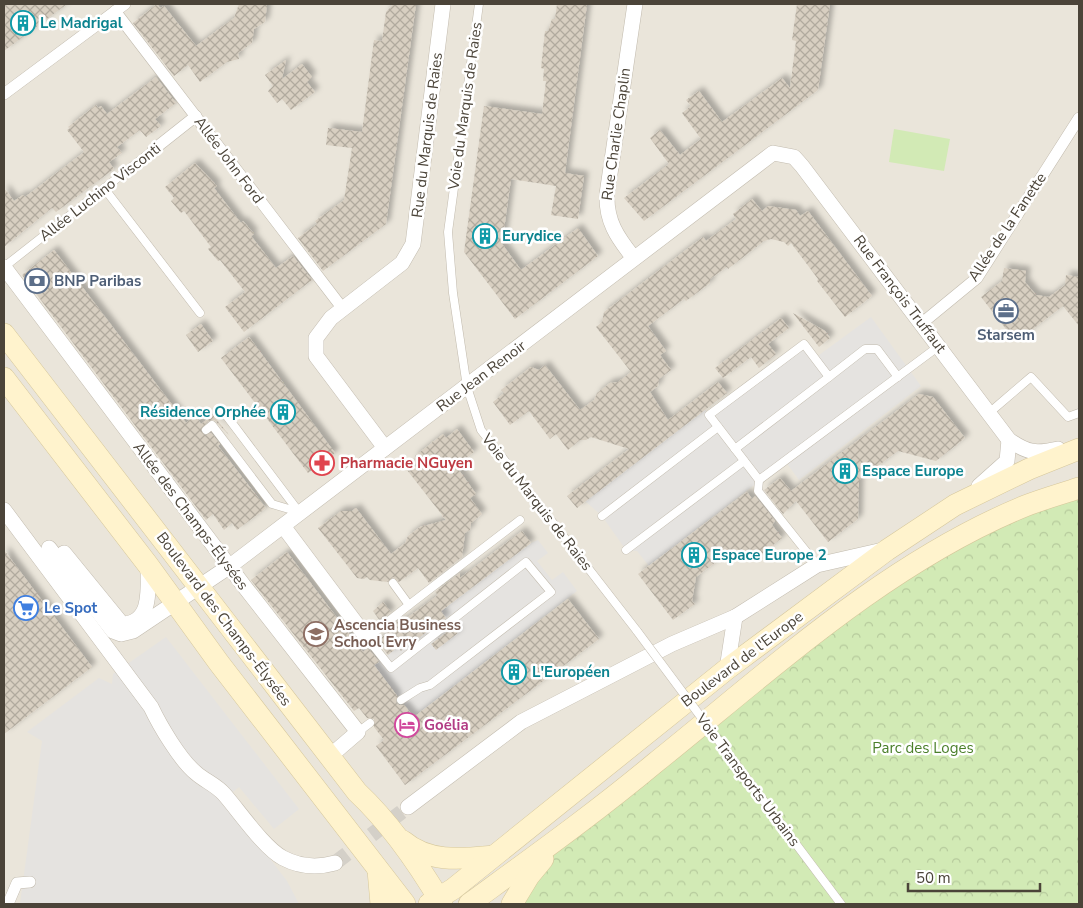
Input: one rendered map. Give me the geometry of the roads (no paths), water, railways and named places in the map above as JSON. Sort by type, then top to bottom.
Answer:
[{"type":"main road","name":"Boulevard des Champs-Élysées","points":[[4,334],[330,757],[391,831],[436,902]]},
{"type":"main road","name":"Boulevard des Champs-Élysées","points":[[4,378],[148,566],[219,663],[405,904]]},
{"type":"main road","name":"Boulevard de l'Europe","points":[[436,902],[726,669],[887,550],[956,506],[1028,469],[1079,449]]},
{"type":"main road","name":"Boulevard de l'Europe","points":[[469,904],[562,836],[829,623],[915,564],[970,533],[1026,506],[1079,488]]},
{"type":"main road","points":[[391,831],[419,851],[442,858],[459,859],[493,856]]},
{"type":"main road","points":[[512,904],[529,876],[562,836]]},
{"type":"main road","points":[[378,870],[381,904]]},
{"type":"street","points":[[4,94],[125,4]]},
{"type":"street","name":"Rue du Marquis de Raies","points":[[343,309],[402,263],[413,244],[443,4]]},
{"type":"street","name":"Rue Charlie Chaplin","points":[[633,257],[610,226],[606,209],[635,4]]},
{"type":"street","name":"Allée John Ford","points":[[116,11],[343,309]]},
{"type":"street","name":"Allée Luchino Visconti","points":[[153,150],[196,116]]},
{"type":"street","name":"Allée de la Fanette","points":[[921,324],[976,278],[1079,118]]},
{"type":"street","name":"Rue Jean Renoir","points":[[49,548],[108,625],[121,634],[133,631],[200,588],[230,566],[299,512],[467,387],[633,257],[760,161],[773,153],[786,154]]},
{"type":"street","name":"Rue François Truffaut","points":[[786,154],[794,157],[802,166],[990,413],[1008,440],[1023,450],[1038,454],[1079,445]]},
{"type":"street","name":"Allée des Champs-Élysées","points":[[4,267],[230,566],[364,728],[330,757]]},
{"type":"street","points":[[343,309],[331,318],[316,338],[316,356],[385,448]]},
{"type":"street","points":[[956,506],[996,473],[1007,461],[1008,440]]},
{"type":"street","points":[[4,510],[152,707],[161,727],[195,772],[219,789],[270,848],[283,858],[308,867],[322,867],[335,863]]},
{"type":"street","points":[[283,526],[367,638]]},
{"type":"street","points":[[27,542],[57,549],[68,556],[122,624],[131,624],[144,614],[147,601],[148,566]]},
{"type":"street","points":[[408,807],[521,722],[672,644],[735,617],[817,565],[887,550]]},
{"type":"street","points":[[726,669],[735,617]]},
{"type":"street","points":[[8,904],[17,883],[30,882]]},
{"type":"lane","name":"Voie du Marquis de Raies","points":[[479,4],[448,232],[453,293],[467,387],[481,430],[637,631]]},
{"type":"lane","name":"Allée Luchino Visconti","points":[[4,267],[153,150]]},
{"type":"lane","points":[[104,188],[200,313]]},
{"type":"lane","points":[[817,565],[758,491],[759,480],[709,415],[804,344],[829,377]]},
{"type":"lane","points":[[759,480],[939,346]]},
{"type":"lane","points":[[735,449],[866,349],[877,349],[898,376]]},
{"type":"lane","points":[[990,413],[1031,377],[1068,417],[1079,413]]},
{"type":"lane","points":[[223,411],[299,512]]},
{"type":"lane","points":[[206,430],[212,425],[272,504],[299,512]]},
{"type":"lane","points":[[602,516],[718,427]]},
{"type":"lane","points":[[626,550],[744,461]]},
{"type":"lane","points":[[401,700],[420,688],[430,686],[551,592],[526,562],[391,668],[367,638],[520,520]]},
{"type":"lane","points":[[393,583],[409,604]]},
{"type":"lane","name":"Voie Transports Urbains","points":[[637,631],[841,904]]},
{"type":"tunnel","points":[[335,863],[408,807]]},
{"type":"place","name":"Le Madrigal","points":[[23,23]]},
{"type":"place","name":"Eurydice","points":[[485,236]]},
{"type":"place","name":"BNP Paribas","points":[[37,281]]},
{"type":"place","name":"Starsem","points":[[1006,311]]},
{"type":"place","name":"Résidence Orphée","points":[[283,412]]},
{"type":"place","name":"Pharmacie NGuyen","points":[[322,463]]},
{"type":"place","name":"Espace Europe","points":[[845,471]]},
{"type":"place","name":"Espace Europe 2","points":[[694,555]]},
{"type":"place","name":"Le Spot","points":[[26,608]]},
{"type":"place","name":"Ascencia Business School Evry","points":[[316,634]]},
{"type":"place","name":"L'Européen","points":[[514,672]]},
{"type":"place","name":"Goélia","points":[[407,725]]},
{"type":"park label","name":"Parc des Loges","points":[[923,748]]}]
